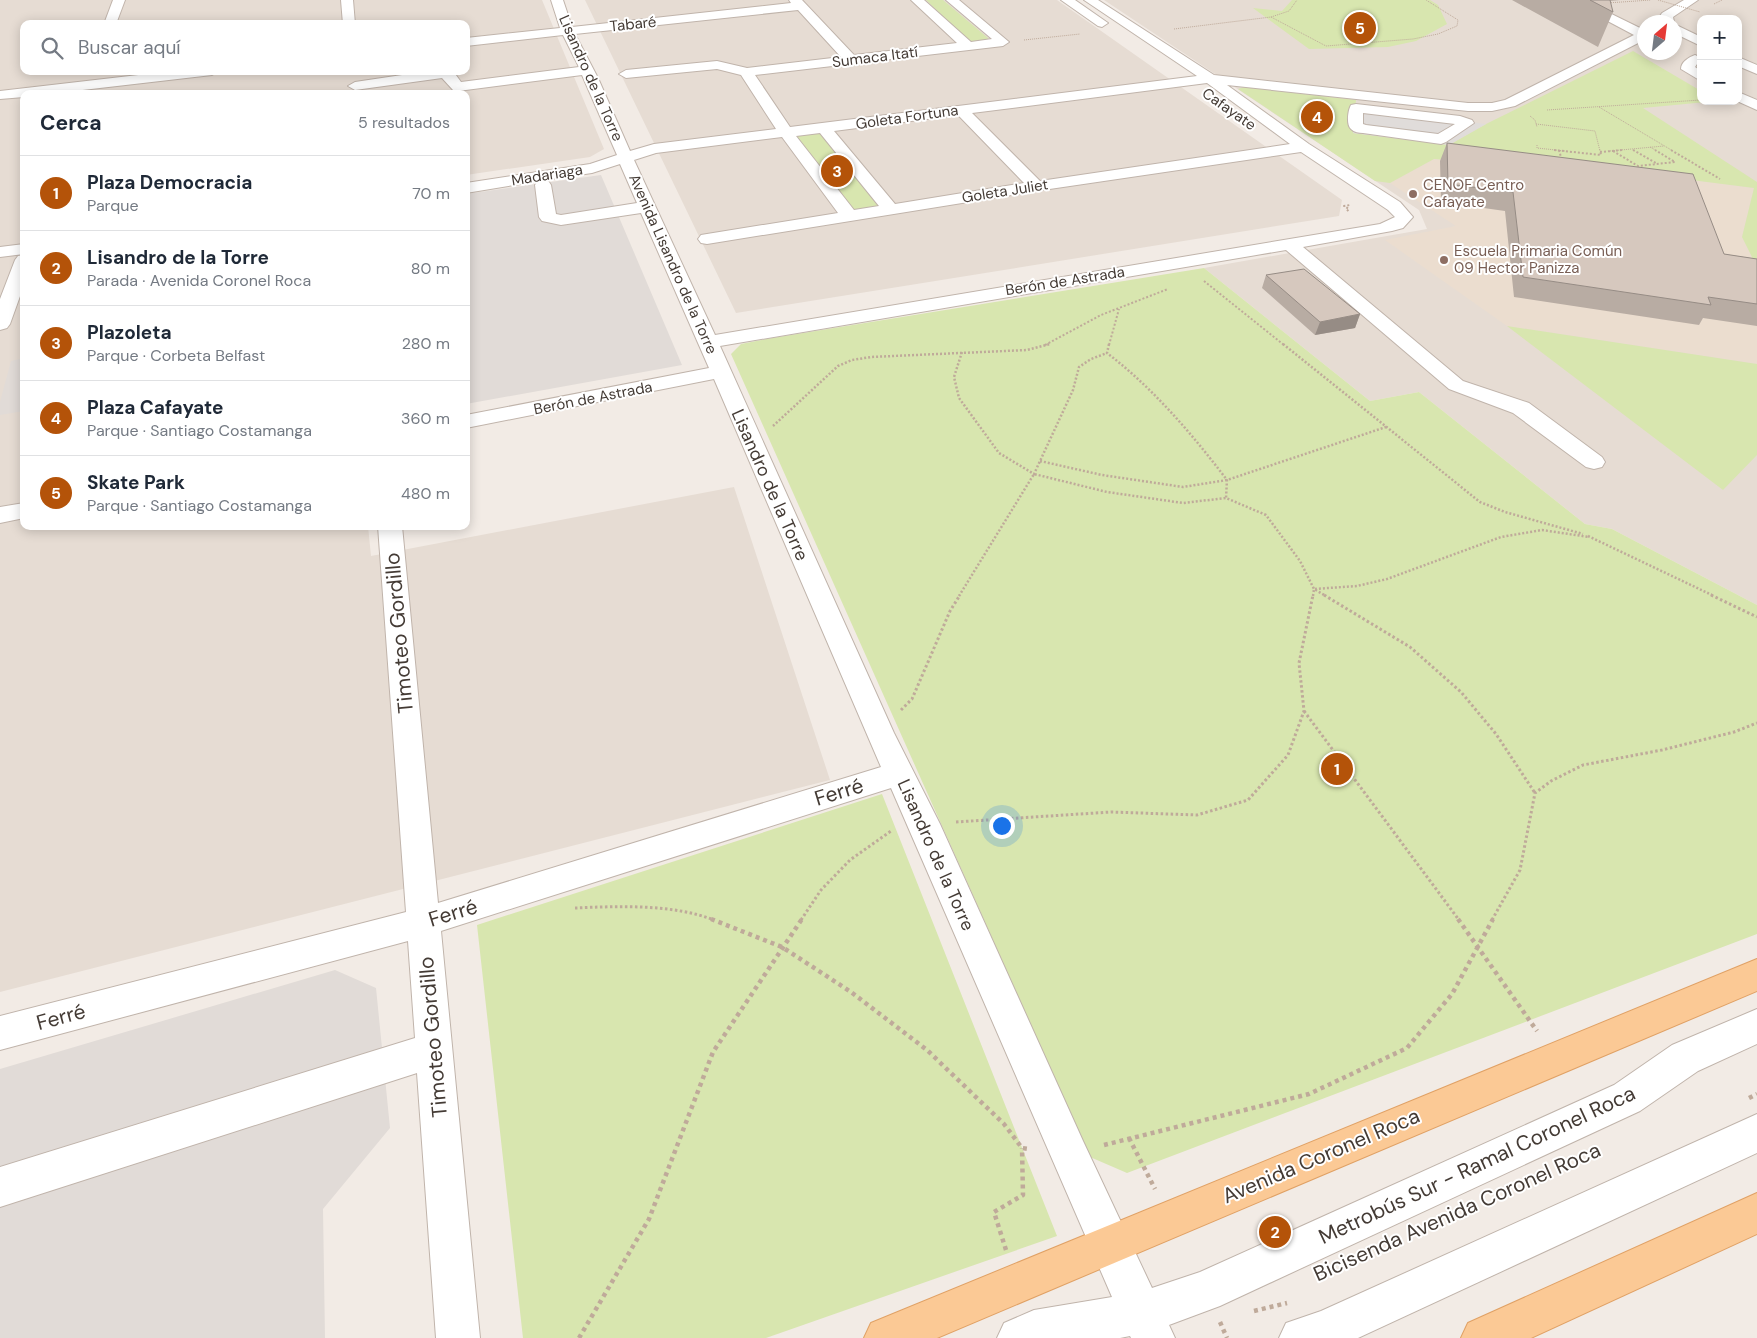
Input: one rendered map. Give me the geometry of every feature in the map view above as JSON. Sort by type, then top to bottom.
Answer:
[{"type":"main road","name":"Avenida Coronel Roca","points":[[886,1338],[1111,1246],[1170,1219],[1757,975]]},
{"type":"main road","points":[[1482,1338],[1757,1213]]},
{"type":"street","points":[[112,20],[119,0]]},
{"type":"street","points":[[347,0],[348,20]]},
{"type":"street","name":"Lisandro de la Torre","points":[[557,0],[567,31],[587,70],[586,86],[626,156]]},
{"type":"street","points":[[917,0],[968,46]]},
{"type":"street","points":[[952,0],[1004,42]]},
{"type":"street","name":"Cafayate","points":[[1067,0],[1189,81],[1340,188]]},
{"type":"street","name":"Cafayate","points":[[1090,0],[1210,79],[1304,147],[1394,206]]},
{"type":"street","points":[[1667,15],[1692,0]]},
{"type":"street","points":[[1573,2],[1637,32]]},
{"type":"street","points":[[797,3],[851,60]]},
{"type":"street","name":"Tabaré","points":[[470,42],[797,3]]},
{"type":"street","points":[[1682,30],[1697,32]]},
{"type":"street","points":[[1682,33],[1697,40]]},
{"type":"street","points":[[1356,102],[1468,107],[1499,106],[1637,38]]},
{"type":"street","name":"Sumaca Itatí","points":[[746,72],[1004,42]]},
{"type":"street","points":[[1742,50],[1757,57]]},
{"type":"street","points":[[1682,52],[1697,60]]},
{"type":"street","points":[[1697,61],[1688,66],[1688,69],[1697,75]]},
{"type":"street","points":[[1742,63],[1757,70]]},
{"type":"street","points":[[626,74],[717,65],[728,66],[746,72],[786,133],[850,217]]},
{"type":"street","points":[[447,75],[455,86],[464,87],[587,70]]},
{"type":"street","points":[[92,75],[86,90],[185,75]]},
{"type":"street","points":[[354,75],[356,90],[430,75]]},
{"type":"street","points":[[1742,76],[1757,75]]},
{"type":"street","points":[[1210,79],[1356,102],[1468,123],[1441,139],[1372,131],[1357,128],[1356,102]]},
{"type":"street","name":"Goleta Fortuna","points":[[626,156],[654,149],[1210,79]]},
{"type":"street","points":[[0,95],[20,94]]},
{"type":"street","points":[[1742,98],[1757,106]]},
{"type":"street","points":[[961,110],[1036,186]]},
{"type":"street","points":[[824,128],[891,210]]},
{"type":"street","name":"Goleta Juliet","points":[[707,239],[1036,186],[1304,147]]},
{"type":"street","name":"Madariaga","points":[[470,187],[592,168],[626,156]]},
{"type":"street","name":"Avenida Lisandro de la Torre","points":[[626,156],[646,207],[720,372]]},
{"type":"street","points":[[543,185],[548,217],[553,220],[646,207]]},
{"type":"street","name":"Berón de Astrada","points":[[708,342],[1197,268],[1367,224],[1396,225],[1404,217],[1394,206]]},
{"type":"street","points":[[1290,244],[1304,258],[1456,385],[1521,408],[1594,462]]},
{"type":"street","points":[[0,252],[20,250]]},
{"type":"street","points":[[0,324],[20,271]]},
{"type":"street","name":"Lisandro de la Torre","points":[[720,372],[880,733],[924,824],[1068,1155],[1147,1326]]},
{"type":"street","name":"Berón de Astrada","points":[[470,421],[720,372]]},
{"type":"street","points":[[0,515],[20,511]]},
{"type":"street","name":"Timoteo Gordillo","points":[[390,530],[458,1338]]},
{"type":"street","name":"Ferré","points":[[0,1033],[424,922],[900,773]]},
{"type":"street","name":"Metrobús Sur - Ramal Coronel Roca","points":[[1019,1338],[1034,1332],[1147,1326],[1205,1290],[1627,1098],[1685,1058],[1757,1026]]},
{"type":"street","points":[[0,1188],[434,1050]]},
{"type":"street","points":[[1295,1320],[1325,1331],[1748,1118]]},
{"type":"path","points":[[1139,33],[1271,17],[1289,11],[1297,0]]},
{"type":"path","points":[[1271,17],[1326,46],[1413,39],[1438,34],[1456,26],[1458,20],[1426,0]]},
{"type":"path","points":[[1604,3],[1651,0]]},
{"type":"path","points":[[1658,0],[1700,12]]},
{"type":"path","points":[[1715,4],[1721,0]]},
{"type":"path","points":[[1004,42],[1113,31]]},
{"type":"path","points":[[1499,106],[1524,112],[1697,100]]},
{"type":"path","points":[[1598,107],[1720,179]]},
{"type":"path","points":[[1536,124],[1595,131],[1600,152]]},
{"type":"path","points":[[1537,145],[1537,148],[1600,155],[1600,152],[1664,146]]},
{"type":"path","points":[[1613,151],[1638,166],[1675,162],[1650,147]]},
{"type":"path","points":[[1632,149],[1656,164]]},
{"type":"path","points":[[1559,150],[1562,161]]},
{"type":"path","points":[[752,445],[838,366],[852,360],[871,357],[1027,350],[1050,344],[1101,315],[1119,309],[1197,268],[1387,427],[1485,505],[1512,515],[1589,536],[1757,617]]},
{"type":"path","points":[[1107,353],[1119,309]]},
{"type":"path","points":[[962,352],[954,377],[959,398],[999,453],[1034,474],[1107,492],[1183,503],[1226,498],[1266,515],[1300,561],[1314,589],[1410,647],[1461,692],[1496,734],[1535,793]]},
{"type":"path","points":[[880,733],[912,699],[950,611],[1034,474],[1073,390],[1079,367],[1091,358],[1107,353]]},
{"type":"path","points":[[1107,353],[1132,372],[1193,437],[1227,480],[1226,498]]},
{"type":"path","points":[[1040,460],[1102,475],[1183,487],[1227,480],[1387,427]]},
{"type":"path","points":[[1314,589],[1357,586],[1387,579],[1501,537],[1542,530],[1589,536]]},
{"type":"path","points":[[578,1338],[650,1219],[676,1142],[713,1052],[821,890],[850,860],[897,827],[1111,812],[1197,815],[1248,800],[1288,755],[1304,711],[1299,663],[1314,589]]},
{"type":"path","points":[[1304,711],[1431,880],[1556,1058]]},
{"type":"path","points":[[1022,1148],[1068,1155],[1309,1094],[1407,1048],[1452,994],[1520,870],[1535,793],[1552,781],[1583,766],[1662,750],[1734,732],[1757,723]]},
{"type":"path","points":[[572,908],[618,906],[696,913],[782,947],[851,992],[927,1050],[1004,1124],[1022,1148],[1023,1195],[994,1212],[1017,1285]]},
{"type":"path","points":[[1748,1118],[1757,1094]]},
{"type":"path","points":[[1246,1313],[1295,1320]]},
{"type":"path","points":[[1210,1323],[1228,1318]]},
{"type":"shaded area","points":[[0,0],[542,0],[604,149],[590,157],[470,174],[470,90],[20,90],[20,530],[368,530],[371,556],[734,487],[830,780],[0,992]]},
{"type":"shaded area","points":[[585,0],[1057,0],[1342,200],[1339,216],[736,313]]},
{"type":"shaded area","points":[[1104,0],[1757,0],[1757,605],[1612,529],[1585,524],[1419,392],[1370,401],[1204,268],[1427,229],[1419,210]]},
{"type":"shaded area","points":[[1356,108],[1486,124],[1449,145],[1353,133]]},
{"type":"shaded area","points":[[1448,149],[1754,188],[1742,237],[1757,267],[1757,364],[1507,326],[1385,240],[1456,226],[1390,183],[1434,159]]},
{"type":"shaded area","points":[[601,175],[682,365],[470,403],[470,193]]},
{"type":"shaded area","points":[[20,359],[20,412],[0,415],[0,402],[11,361]]},
{"type":"shaded area","points":[[335,970],[376,988],[390,1128],[323,1209],[325,1338],[0,1338],[0,1069]]},
{"type":"green space","points":[[926,0],[943,0],[988,40],[973,43],[969,41]]},
{"type":"green space","points":[[1292,0],[1430,0],[1438,5],[1447,24],[1416,41],[1388,47],[1309,49],[1253,8],[1282,11]]},
{"type":"green space","points":[[1633,51],[1637,53],[1637,60],[1648,60],[1697,89],[1697,103],[1643,108],[1757,182],[1757,267],[1742,237],[1754,188],[1448,149],[1449,160],[1434,159],[1390,183],[1375,181],[1238,89],[1244,87],[1356,100],[1353,133],[1449,145],[1486,124]]},
{"type":"green space","points":[[824,128],[891,210],[850,217],[786,133]]},
{"type":"green space","points":[[1204,268],[1370,401],[1419,392],[1585,524],[1612,529],[1757,605],[1757,934],[1127,1173],[1090,1157],[731,354],[741,344],[766,339]]},
{"type":"green space","points":[[1507,326],[1757,364],[1757,455],[1723,490]]},
{"type":"green space","points":[[882,794],[1057,1236],[766,1338],[523,1338],[477,925]]},
{"type":"building","points":[[1590,0],[1610,0],[1613,12]]},
{"type":"building","points":[[1447,143],[1693,174],[1724,254],[1757,259],[1757,304],[1708,297],[1711,305],[1523,277],[1513,192],[1448,184]]},
{"type":"building","points":[[1304,269],[1360,314],[1320,322],[1266,275]]},
{"type":"place","name":"Skate Park","points":[[1360,28]]},
{"type":"place","name":"Plaza Cafayate","points":[[1317,117]]},
{"type":"place","name":"Plazoleta","points":[[837,171]]},
{"type":"place","name":"CENOF Centro Cafayate","points":[[1413,194]]},
{"type":"place","name":"Escuela Primaria Común 09 Hector Panizza","points":[[1444,260]]},
{"type":"place","name":"Plaza Democracia","points":[[1337,769]]},
{"type":"place","name":"Lisandro de la Torre","points":[[1275,1232]]}]
